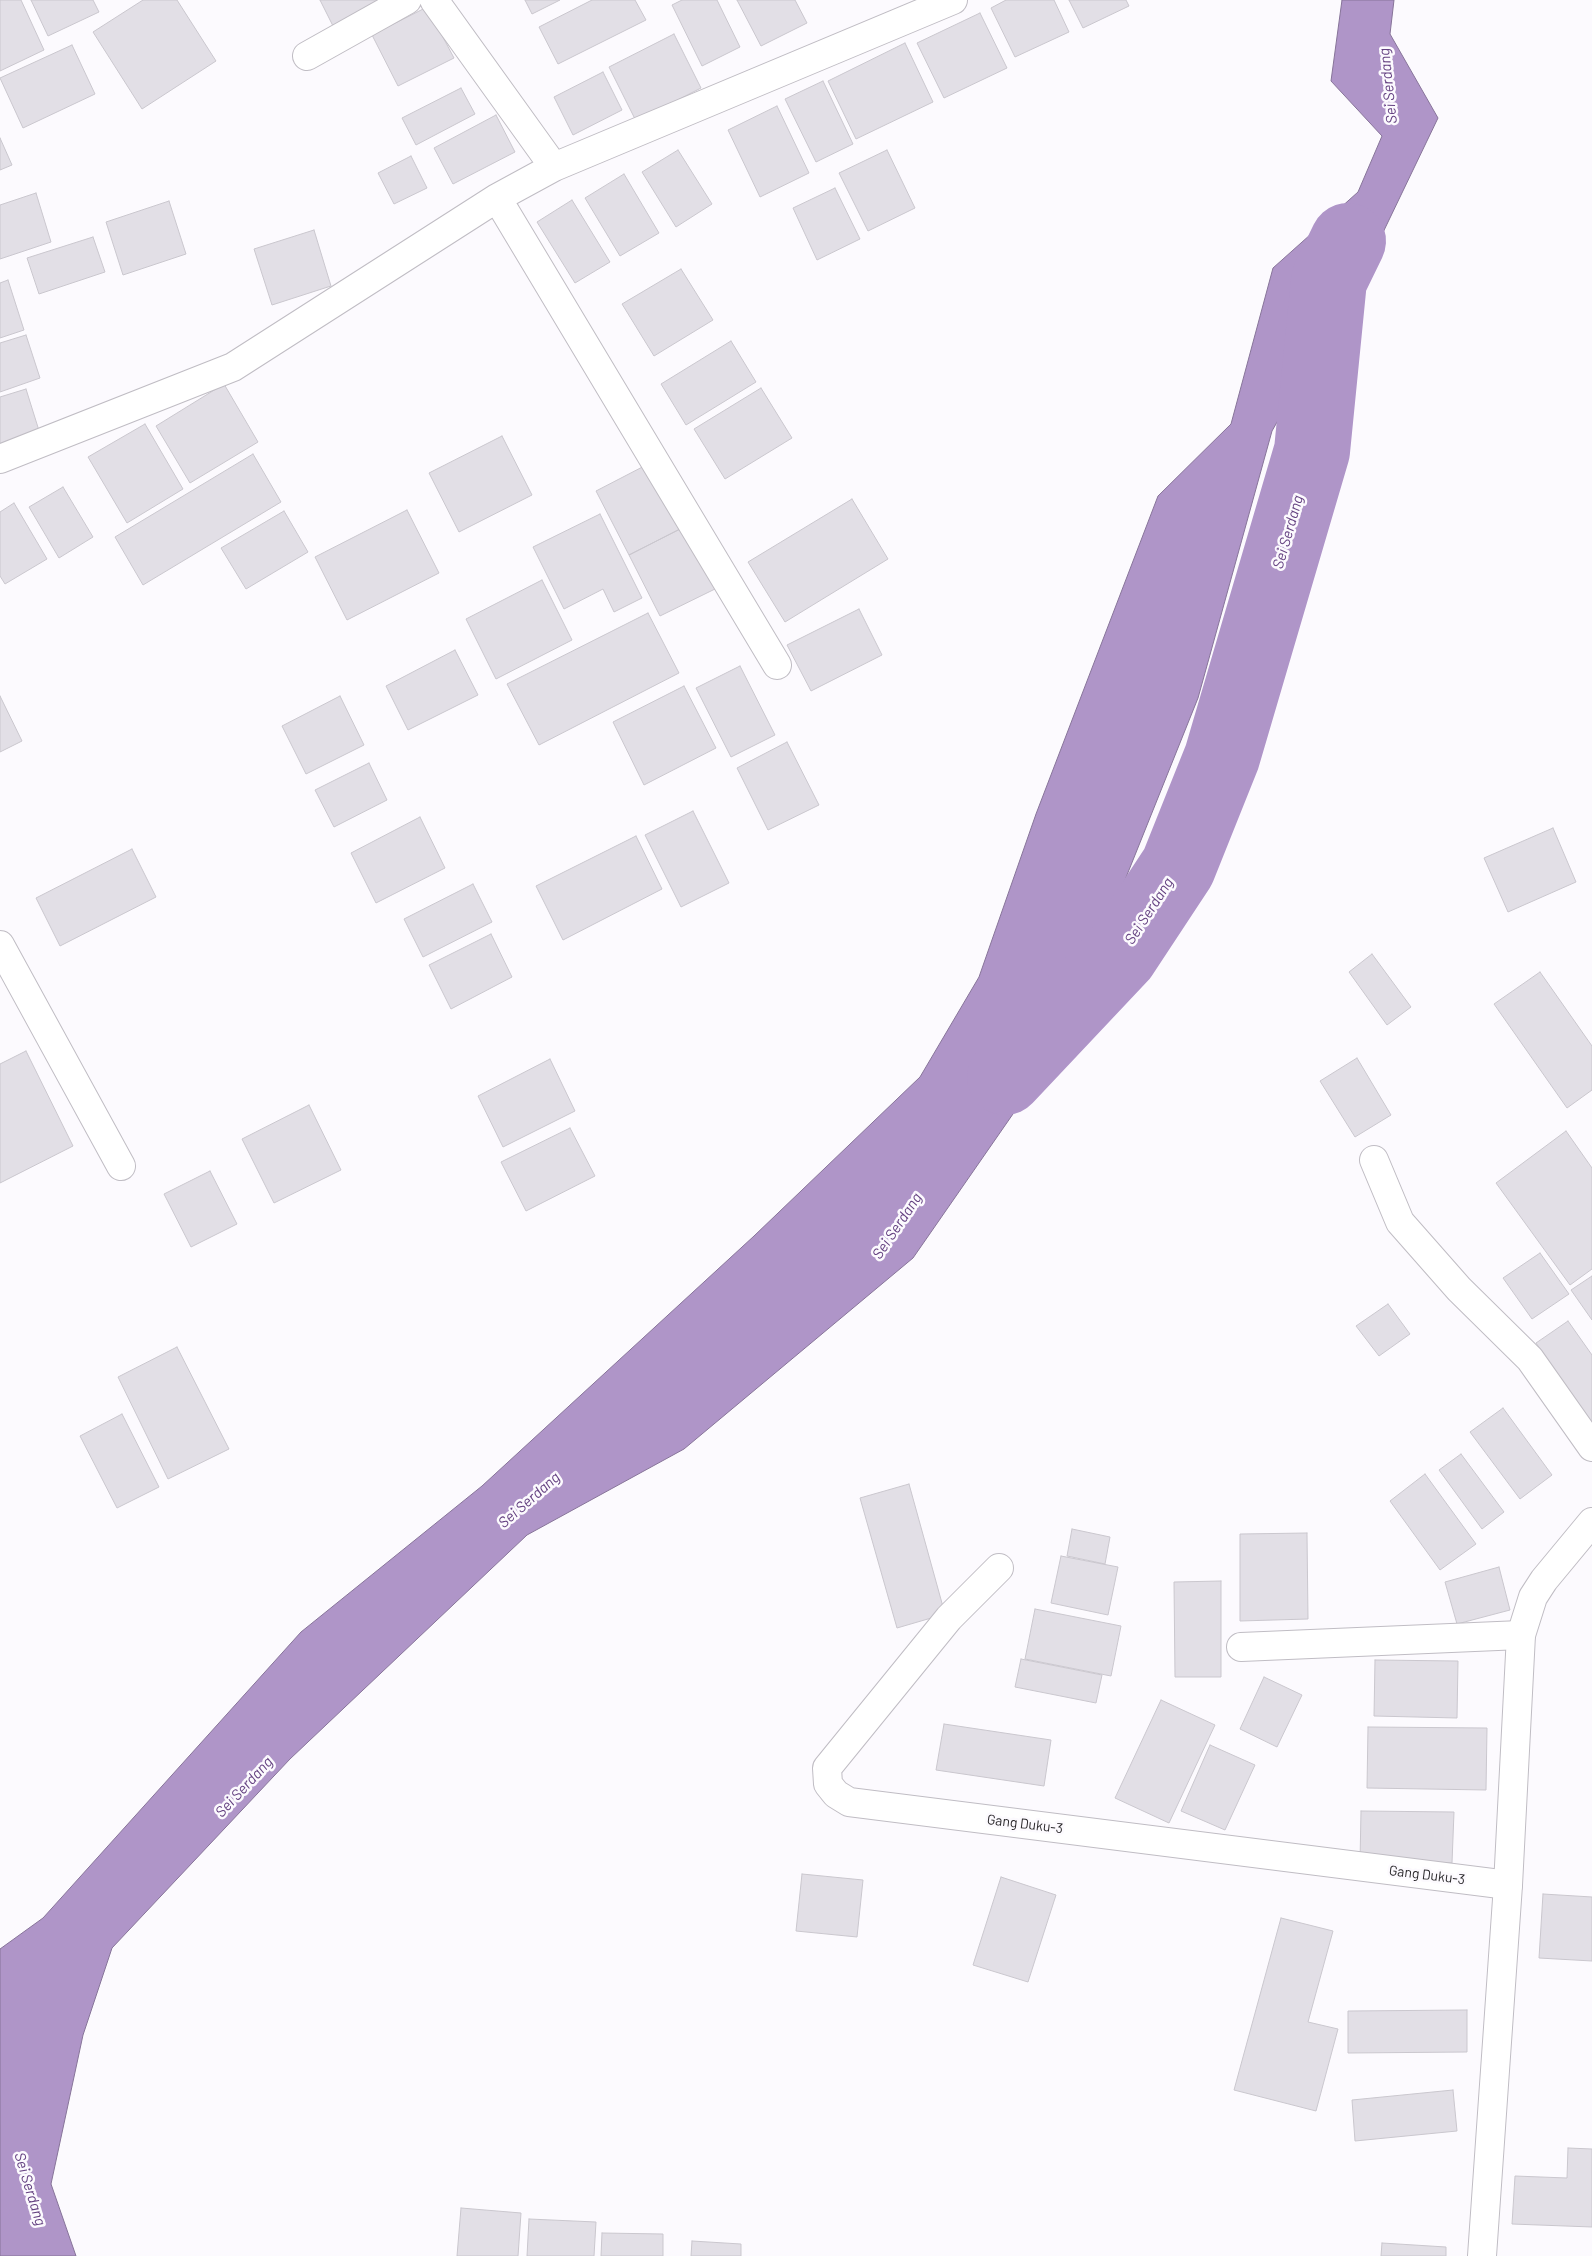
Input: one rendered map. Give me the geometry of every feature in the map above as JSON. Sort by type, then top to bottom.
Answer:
[{"type":"street","points":[[307,56],[407,0]]},
{"type":"street","points":[[434,0],[554,167]]},
{"type":"street","points":[[0,458],[233,367],[497,198],[554,167],[953,0]]},
{"type":"street","points":[[497,198],[777,664]]},
{"type":"street","points":[[0,946],[121,1166]]},
{"type":"street","points":[[1374,1160],[1400,1222],[1459,1290],[1530,1359],[1592,1447]]},
{"type":"street","points":[[1482,2256],[1508,1885],[1522,1635],[1533,1597],[1544,1580],[1592,1522]]},
{"type":"street","name":"Gang Duku-3","points":[[999,1568],[949,1618],[827,1768],[828,1784],[836,1794],[849,1802],[1508,1885]]},
{"type":"street","points":[[1241,1647],[1522,1635]]},
{"type":"water","points":[[1342,0],[1394,0],[1390,34],[1438,118],[1376,247],[1272,431],[1198,698],[1056,1052],[913,1258],[684,1449],[527,1535],[290,1759],[112,1948],[83,2035],[51,2184],[76,2256],[0,2256],[0,1949],[43,1918],[301,1632],[482,1486],[754,1236],[920,1077],[979,977],[1036,814],[1158,496],[1231,424],[1273,268],[1358,192],[1382,136],[1331,81]]},
{"type":"building","points":[[0,0],[21,0],[44,50],[0,71]]},
{"type":"building","points":[[31,0],[93,0],[99,12],[48,36]]},
{"type":"building","points":[[143,0],[177,0],[216,61],[142,109],[93,32]]},
{"type":"building","points":[[320,0],[389,0],[334,28]]},
{"type":"building","points":[[525,0],[560,0],[532,14]]},
{"type":"building","points":[[592,0],[635,0],[646,20],[558,64],[539,27]]},
{"type":"building","points":[[682,0],[717,0],[740,47],[702,66],[672,5]]},
{"type":"building","points":[[737,0],[795,0],[807,23],[761,46]]},
{"type":"building","points":[[1006,0],[1054,0],[1069,32],[1015,57],[991,8]]},
{"type":"building","points":[[1069,0],[1126,0],[1129,6],[1083,28]]},
{"type":"building","points":[[427,7],[454,58],[398,86],[372,35]]},
{"type":"building","points":[[980,13],[1007,68],[944,98],[917,43]]},
{"type":"building","points":[[674,34],[701,88],[636,121],[609,67]]},
{"type":"building","points":[[905,43],[933,102],[856,139],[828,81]]},
{"type":"building","points":[[72,45],[95,94],[23,128],[0,78]]},
{"type":"building","points":[[603,72],[622,110],[573,135],[554,97]]},
{"type":"building","points":[[823,81],[853,144],[816,162],[785,99]]},
{"type":"building","points":[[461,88],[475,114],[416,145],[402,118]]},
{"type":"building","points":[[777,106],[809,173],[760,197],[728,130]]},
{"type":"building","points":[[496,115],[515,152],[453,184],[434,148]]},
{"type":"building","points":[[0,138],[12,165],[0,170]]},
{"type":"building","points":[[678,150],[712,204],[676,227],[642,172]]},
{"type":"building","points":[[887,150],[915,208],[868,231],[839,173]]},
{"type":"building","points":[[411,156],[427,188],[394,204],[378,173]]},
{"type":"building","points":[[624,174],[659,233],[620,256],[585,198]]},
{"type":"building","points":[[835,188],[860,239],[817,260],[793,208]]},
{"type":"building","points":[[36,193],[51,242],[0,259],[0,205]]},
{"type":"building","points":[[572,200],[610,262],[575,283],[537,222]]},
{"type":"building","points":[[169,201],[186,254],[123,275],[106,222]]},
{"type":"building","points":[[314,230],[331,286],[272,305],[254,249]]},
{"type":"building","points":[[93,237],[105,272],[39,294],[27,258]]},
{"type":"building","points":[[681,269],[713,320],[654,356],[622,304]]},
{"type":"building","points":[[8,280],[24,330],[0,338],[0,283]]},
{"type":"building","points":[[26,335],[40,378],[0,392],[0,343]]},
{"type":"building","points":[[731,341],[756,382],[686,425],[661,384]]},
{"type":"building","points":[[224,384],[258,442],[190,483],[156,426]]},
{"type":"building","points":[[761,388],[792,438],[725,479],[694,429]]},
{"type":"building","points":[[26,389],[41,437],[0,451],[0,397]]},
{"type":"building","points":[[145,424],[183,489],[127,523],[88,457]]},
{"type":"building","points":[[502,436],[532,495],[459,532],[429,473]]},
{"type":"building","points":[[253,454],[281,502],[143,585],[115,537]]},
{"type":"building","points":[[652,462],[684,527],[629,555],[596,491]]},
{"type":"building","points":[[63,487],[93,537],[59,558],[29,507]]},
{"type":"building","points":[[852,499],[888,559],[785,622],[748,562]]},
{"type":"building","points":[[14,503],[47,559],[5,584],[0,576],[0,512]]},
{"type":"building","points":[[407,510],[439,573],[347,620],[315,557]]},
{"type":"building","points":[[284,511],[308,552],[246,589],[221,548]]},
{"type":"building","points":[[600,514],[642,598],[614,612],[603,589],[564,609],[533,547]]},
{"type":"building","points":[[684,527],[715,589],[660,616],[629,555]]},
{"type":"building","points":[[542,580],[572,640],[496,679],[466,619]]},
{"type":"building","points":[[859,609],[882,655],[811,691],[787,645]]},
{"type":"building","points":[[648,613],[679,673],[539,745],[507,684]]},
{"type":"building","points":[[455,650],[478,695],[408,730],[386,686]]},
{"type":"building","points":[[740,666],[775,735],[731,757],[696,688]]},
{"type":"building","points":[[684,686],[716,748],[644,785],[613,722]]},
{"type":"building","points":[[0,696],[22,741],[0,752]]},
{"type":"building","points":[[340,696],[364,745],[306,774],[282,726]]},
{"type":"building","points":[[787,742],[819,805],[768,830],[737,768]]},
{"type":"building","points":[[369,763],[387,800],[334,827],[315,790]]},
{"type":"building","points":[[693,811],[729,883],[681,907],[645,835]]},
{"type":"building","points":[[420,817],[445,868],[376,903],[351,853]]},
{"type":"building","points":[[1553,828],[1576,882],[1508,912],[1484,858]]},
{"type":"building","points":[[636,836],[662,889],[563,940],[536,886]]},
{"type":"building","points":[[132,849],[156,897],[60,946],[36,898]]},
{"type":"building","points":[[473,884],[492,922],[423,957],[404,919]]},
{"type":"building","points":[[491,934],[512,977],[451,1009],[429,965]]},
{"type":"building","points":[[1372,954],[1411,1007],[1387,1025],[1349,972]]},
{"type":"building","points":[[1540,972],[1592,1046],[1592,1090],[1567,1108],[1494,1004]]},
{"type":"building","points":[[26,1051],[73,1146],[0,1183],[0,1064]]},
{"type":"building","points":[[1357,1058],[1391,1115],[1355,1137],[1320,1081]]},
{"type":"building","points":[[550,1059],[575,1111],[503,1147],[478,1096]]},
{"type":"building","points":[[309,1105],[341,1170],[274,1203],[242,1139]]},
{"type":"building","points":[[570,1128],[595,1176],[526,1211],[501,1162]]},
{"type":"building","points":[[1566,1131],[1592,1168],[1592,1269],[1570,1285],[1496,1183]]},
{"type":"building","points":[[210,1171],[237,1224],[191,1247],[164,1194]]},
{"type":"building","points":[[1540,1253],[1569,1294],[1532,1319],[1503,1278]]},
{"type":"building","points":[[1592,1276],[1592,1320],[1571,1290]]},
{"type":"building","points":[[1388,1304],[1410,1334],[1379,1356],[1356,1326]]},
{"type":"building","points":[[1568,1321],[1592,1355],[1592,1423],[1536,1343]]},
{"type":"building","points":[[177,1347],[229,1449],[168,1479],[118,1377]]},
{"type":"building","points":[[1503,1408],[1552,1475],[1520,1499],[1470,1432]]},
{"type":"building","points":[[122,1414],[159,1487],[117,1508],[80,1436]]},
{"type":"building","points":[[1461,1454],[1504,1512],[1482,1529],[1439,1470]]},
{"type":"building","points":[[1425,1474],[1476,1544],[1440,1570],[1390,1501]]},
{"type":"building","points":[[909,1484],[945,1614],[897,1628],[860,1498]]},
{"type":"building","points":[[1072,1529],[1110,1537],[1105,1564],[1067,1556]]},
{"type":"building","points":[[1307,1533],[1308,1619],[1240,1621],[1240,1534]]},
{"type":"building","points":[[1061,1556],[1118,1567],[1108,1615],[1051,1603]]},
{"type":"building","points":[[1499,1567],[1510,1610],[1457,1624],[1445,1582]]},
{"type":"building","points":[[1221,1581],[1221,1677],[1175,1677],[1174,1582]]},
{"type":"building","points":[[1035,1609],[1121,1626],[1111,1676],[1025,1659]]},
{"type":"building","points":[[1021,1659],[1102,1675],[1096,1703],[1015,1687]]},
{"type":"building","points":[[1375,1660],[1458,1661],[1457,1718],[1374,1716]]},
{"type":"building","points":[[1264,1677],[1302,1695],[1277,1747],[1240,1729]]},
{"type":"building","points":[[1161,1700],[1215,1725],[1169,1823],[1115,1798]]},
{"type":"building","points":[[944,1724],[1051,1740],[1044,1786],[936,1770]]},
{"type":"building","points":[[1368,1727],[1487,1728],[1486,1790],[1367,1788]]},
{"type":"building","points":[[1210,1745],[1255,1765],[1225,1830],[1181,1811]]},
{"type":"building","points":[[1361,1811],[1454,1812],[1452,1863],[1360,1862]]},
{"type":"building","points":[[802,1874],[863,1880],[857,1937],[796,1931]]},
{"type":"building","points":[[1001,1877],[1056,1895],[1028,1982],[973,1965]]},
{"type":"building","points":[[1543,1894],[1592,1897],[1592,1961],[1539,1958]]},
{"type":"building","points":[[1281,1918],[1333,1931],[1308,2022],[1338,2029],[1316,2111],[1234,2090]]},
{"type":"building","points":[[1467,2010],[1467,2052],[1348,2053],[1348,2011]]},
{"type":"building","points":[[1453,2090],[1457,2131],[1355,2141],[1352,2100]]},
{"type":"building","points":[[1568,2148],[1592,2149],[1592,2227],[1512,2224],[1515,2176],[1567,2178]]},
{"type":"building","points":[[461,2208],[521,2213],[518,2256],[457,2256]]},
{"type":"building","points":[[529,2219],[596,2222],[594,2256],[527,2256]]},
{"type":"building","points":[[602,2233],[663,2234],[663,2256],[601,2256]]},
{"type":"building","points":[[692,2241],[741,2244],[741,2256],[691,2256]]},
{"type":"building","points":[[1382,2243],[1446,2247],[1446,2256],[1381,2256]]},
{"type":"waterway","name":"Sei Serdang","points":[[1005,1077],[1120,955],[1178,867],[1222,757],[1312,451],[1329,280],[1348,241]]}]
